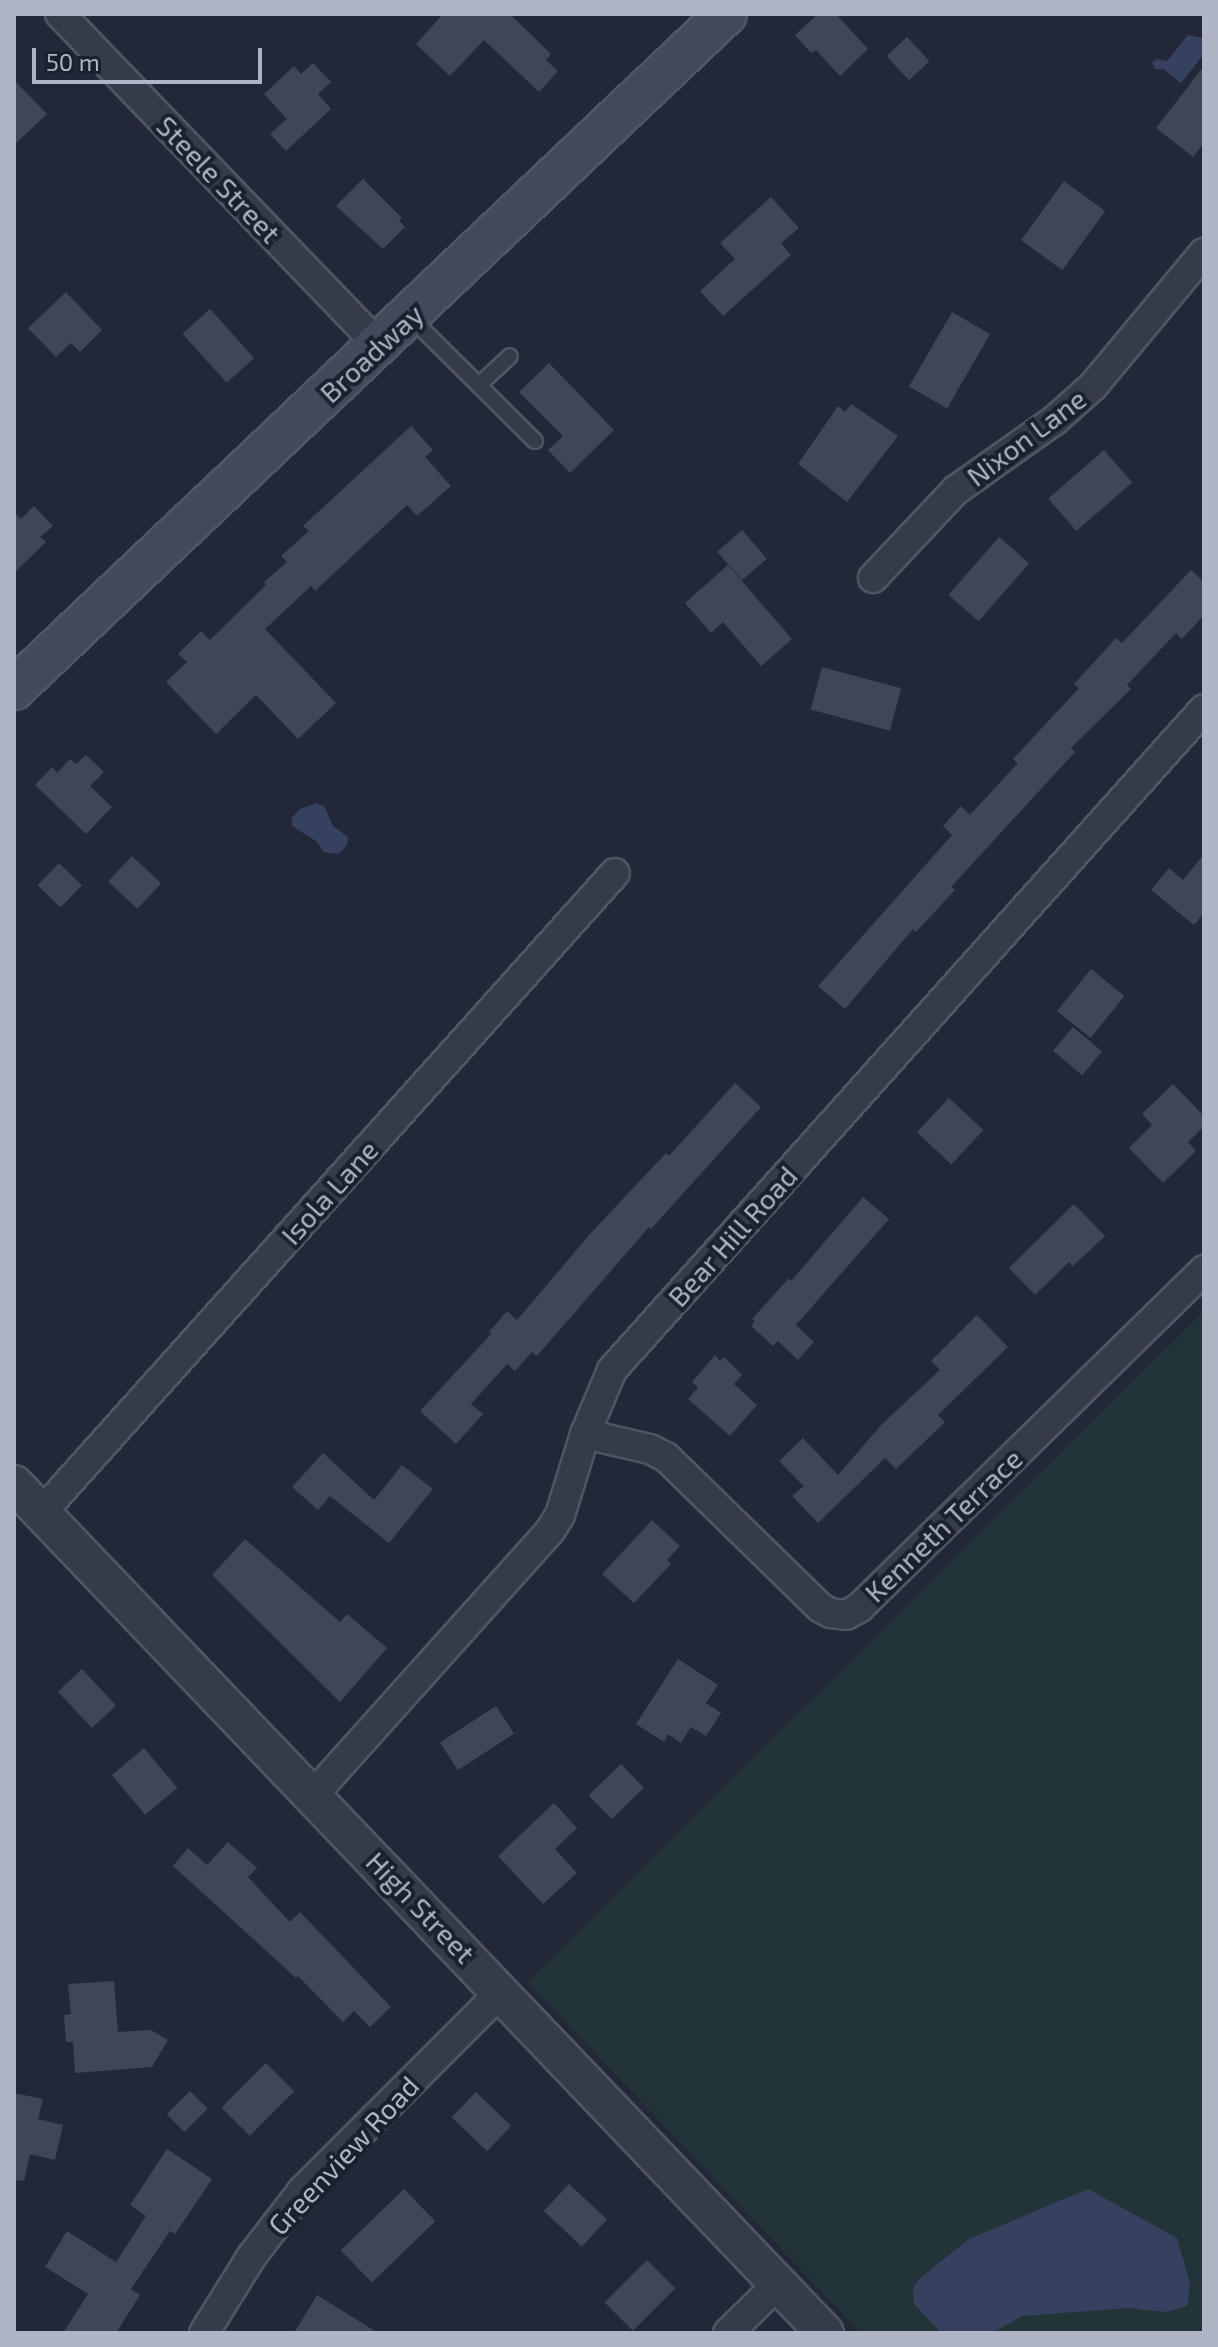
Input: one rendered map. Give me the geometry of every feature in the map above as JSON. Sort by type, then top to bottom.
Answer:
[{"type":"main road","name":"Broadway","points":[[14,689],[410,317],[726,14]]},
{"type":"street","name":"Steele Street","points":[[60,14],[379,345]]},
{"type":"street","name":"Nixon Lane","points":[[873,578],[956,490],[1082,396],[1133,342],[1204,253]]},
{"type":"street","name":"Bear Hill Road","points":[[314,1794],[550,1531],[560,1515],[585,1434],[612,1370],[1204,709]]},
{"type":"street","name":"Isola Lane","points":[[42,1512],[615,873]]},
{"type":"street","name":"Kenneth Terrace","points":[[585,1434],[650,1449],[666,1457],[821,1608],[846,1615],[859,1608],[1204,1270]]},
{"type":"street","name":"High Street","points":[[14,1484],[314,1794],[825,2333]]},
{"type":"street","name":"Greenview Road","points":[[204,2333],[252,2256],[302,2191],[501,1992]]},
{"type":"street","points":[[728,2333],[778,2284]]},
{"type":"lane","points":[[410,317],[535,441]]},
{"type":"lane","points":[[479,385],[510,356]]},
{"type":"shaded area","points":[[1204,1311],[1204,2333],[861,2333],[528,1982]]},
{"type":"water","points":[[1188,35],[1202,38],[1204,54],[1181,83],[1163,69],[1155,69],[1152,63],[1157,59],[1167,61]]},
{"type":"water","points":[[316,803],[324,806],[333,826],[348,837],[347,845],[339,854],[324,852],[316,841],[292,826],[292,818],[300,809]]},
{"type":"water","points":[[1088,2189],[1177,2238],[1190,2284],[1187,2306],[1167,2312],[1128,2308],[1022,2316],[992,2333],[941,2333],[914,2304],[913,2288],[919,2279],[969,2239]]},
{"type":"building","points":[[443,14],[510,14],[551,54],[546,60],[558,71],[539,92],[484,40],[450,76],[416,44]]},
{"type":"building","points":[[818,14],[836,14],[868,49],[840,76],[816,50],[811,53],[795,35]]},
{"type":"building","points":[[907,37],[930,61],[909,80],[887,56]]},
{"type":"building","points":[[313,63],[331,82],[318,94],[331,109],[286,151],[270,134],[287,119],[264,94],[294,66],[301,74]]},
{"type":"building","points":[[1204,66],[1204,143],[1193,157],[1156,128]]},
{"type":"building","points":[[14,80],[47,114],[14,145]]},
{"type":"building","points":[[363,179],[402,218],[399,220],[405,227],[383,249],[336,206]]},
{"type":"building","points":[[1064,181],[1105,211],[1062,270],[1021,240]]},
{"type":"building","points":[[771,197],[799,228],[781,243],[791,255],[723,316],[700,291],[735,259],[720,243]]},
{"type":"building","points":[[66,292],[102,330],[80,352],[71,343],[56,357],[28,328]]},
{"type":"building","points":[[210,309],[254,358],[227,383],[183,334]]},
{"type":"building","points":[[952,312],[990,334],[947,408],[909,386]]},
{"type":"building","points":[[549,363],[614,430],[570,473],[548,450],[563,436],[519,392]]},
{"type":"building","points":[[851,404],[898,436],[847,502],[798,464],[838,406],[845,412]]},
{"type":"building","points":[[411,426],[433,450],[425,457],[451,486],[417,516],[407,505],[315,591],[311,586],[265,629],[336,703],[298,739],[256,695],[216,734],[166,682],[187,662],[178,654],[201,631],[210,640],[287,562],[281,556],[309,531],[303,526]]},
{"type":"building","points":[[1104,450],[1132,482],[1076,531],[1048,499]]},
{"type":"building","points":[[34,506],[53,526],[40,537],[46,542],[14,573],[14,512],[21,519]]},
{"type":"building","points":[[742,530],[767,559],[742,580],[717,552]]},
{"type":"building","points":[[999,537],[1029,563],[979,621],[948,595]]},
{"type":"building","points":[[728,565],[792,639],[761,666],[723,622],[711,633],[685,603]]},
{"type":"building","points":[[1191,570],[1204,582],[1204,615],[1182,639],[1176,633],[1127,685],[1131,689],[1071,748],[1075,752],[951,887],[955,890],[916,932],[913,929],[845,1009],[818,986],[952,835],[943,826],[961,806],[970,815],[1018,763],[1013,759],[1079,688],[1074,684],[1116,638],[1122,643]]},
{"type":"building","points":[[822,667],[901,688],[890,731],[811,710]]},
{"type":"building","points":[[86,755],[104,772],[90,786],[112,807],[86,834],[35,785],[52,767],[57,773],[70,759],[76,764]]},
{"type":"building","points":[[1204,854],[1204,913],[1194,925],[1151,890],[1169,868],[1183,880]]},
{"type":"building","points":[[132,856],[161,883],[137,909],[108,882]]},
{"type":"building","points":[[59,863],[82,885],[60,908],[37,885]]},
{"type":"building","points":[[1091,969],[1124,996],[1090,1038],[1057,1011]]},
{"type":"building","points":[[1073,1027],[1102,1051],[1082,1075],[1053,1051]]},
{"type":"building","points":[[735,1083],[761,1107],[651,1229],[649,1227],[537,1356],[532,1352],[515,1371],[507,1364],[471,1404],[483,1414],[456,1444],[420,1411],[491,1334],[489,1332],[507,1311],[517,1320],[590,1234],[666,1153],[669,1156]]},
{"type":"building","points":[[1173,1084],[1204,1116],[1204,1126],[1188,1142],[1196,1151],[1163,1183],[1129,1148],[1152,1125],[1142,1114]]},
{"type":"building","points":[[949,1098],[983,1130],[951,1164],[917,1132]]},
{"type":"building","points":[[863,1197],[889,1219],[796,1325],[814,1342],[798,1360],[778,1341],[773,1346],[751,1326],[755,1321],[752,1319],[789,1278],[791,1281]]},
{"type":"building","points":[[1074,1204],[1105,1236],[1073,1266],[1069,1262],[1035,1295],[1009,1268]]},
{"type":"building","points":[[977,1315],[1008,1347],[938,1415],[945,1422],[896,1469],[885,1458],[818,1523],[792,1496],[804,1486],[779,1461],[803,1438],[838,1475],[883,1423],[940,1370],[931,1361]]},
{"type":"building","points":[[715,1355],[720,1361],[724,1357],[742,1375],[734,1384],[757,1405],[730,1436],[688,1399],[698,1387],[692,1382]]},
{"type":"building","points":[[323,1453],[374,1500],[402,1465],[433,1489],[389,1543],[330,1496],[318,1510],[292,1487]]},
{"type":"building","points":[[652,1520],[680,1546],[667,1560],[671,1564],[634,1603],[602,1574]]},
{"type":"building","points":[[245,1539],[340,1622],[347,1614],[387,1648],[340,1702],[212,1575]]},
{"type":"building","points":[[678,1659],[718,1685],[706,1703],[721,1713],[706,1736],[691,1727],[681,1743],[668,1734],[664,1742],[636,1724]]},
{"type":"building","points":[[82,1669],[116,1706],[92,1728],[58,1692]]},
{"type":"building","points":[[496,1706],[514,1734],[458,1770],[440,1742]]},
{"type":"building","points":[[144,1748],[177,1788],[145,1815],[112,1775]]},
{"type":"building","points":[[621,1764],[644,1788],[612,1819],[589,1795]]},
{"type":"building","points":[[554,1803],[577,1828],[555,1849],[577,1873],[543,1904],[498,1856]]},
{"type":"building","points":[[228,1842],[257,1868],[248,1877],[290,1922],[300,1912],[391,2007],[370,2027],[354,2011],[343,2022],[298,1976],[296,1978],[173,1866],[188,1848],[207,1865]]},
{"type":"building","points":[[114,1981],[118,2032],[151,2030],[168,2040],[152,2067],[75,2073],[73,2042],[66,2042],[64,2015],[71,2014],[68,1984]]},
{"type":"building","points":[[266,2063],[294,2091],[250,2136],[221,2108]]},
{"type":"building","points":[[190,2091],[208,2109],[184,2132],[167,2114]]},
{"type":"building","points":[[476,2092],[511,2126],[487,2151],[452,2117]]},
{"type":"building","points":[[14,2093],[43,2099],[38,2119],[63,2125],[55,2160],[30,2154],[24,2181],[14,2180]]},
{"type":"building","points":[[167,2149],[212,2179],[175,2234],[170,2231],[131,2289],[140,2295],[116,2333],[63,2333],[88,2294],[45,2267],[67,2231],[116,2262],[146,2216],[130,2205]]},
{"type":"building","points":[[569,2184],[607,2219],[582,2247],[544,2211]]},
{"type":"building","points":[[404,2189],[435,2221],[372,2283],[341,2250]]},
{"type":"building","points":[[647,2260],[675,2288],[633,2331],[605,2302]]},
{"type":"building","points":[[317,2295],[378,2333],[294,2333]]}]
